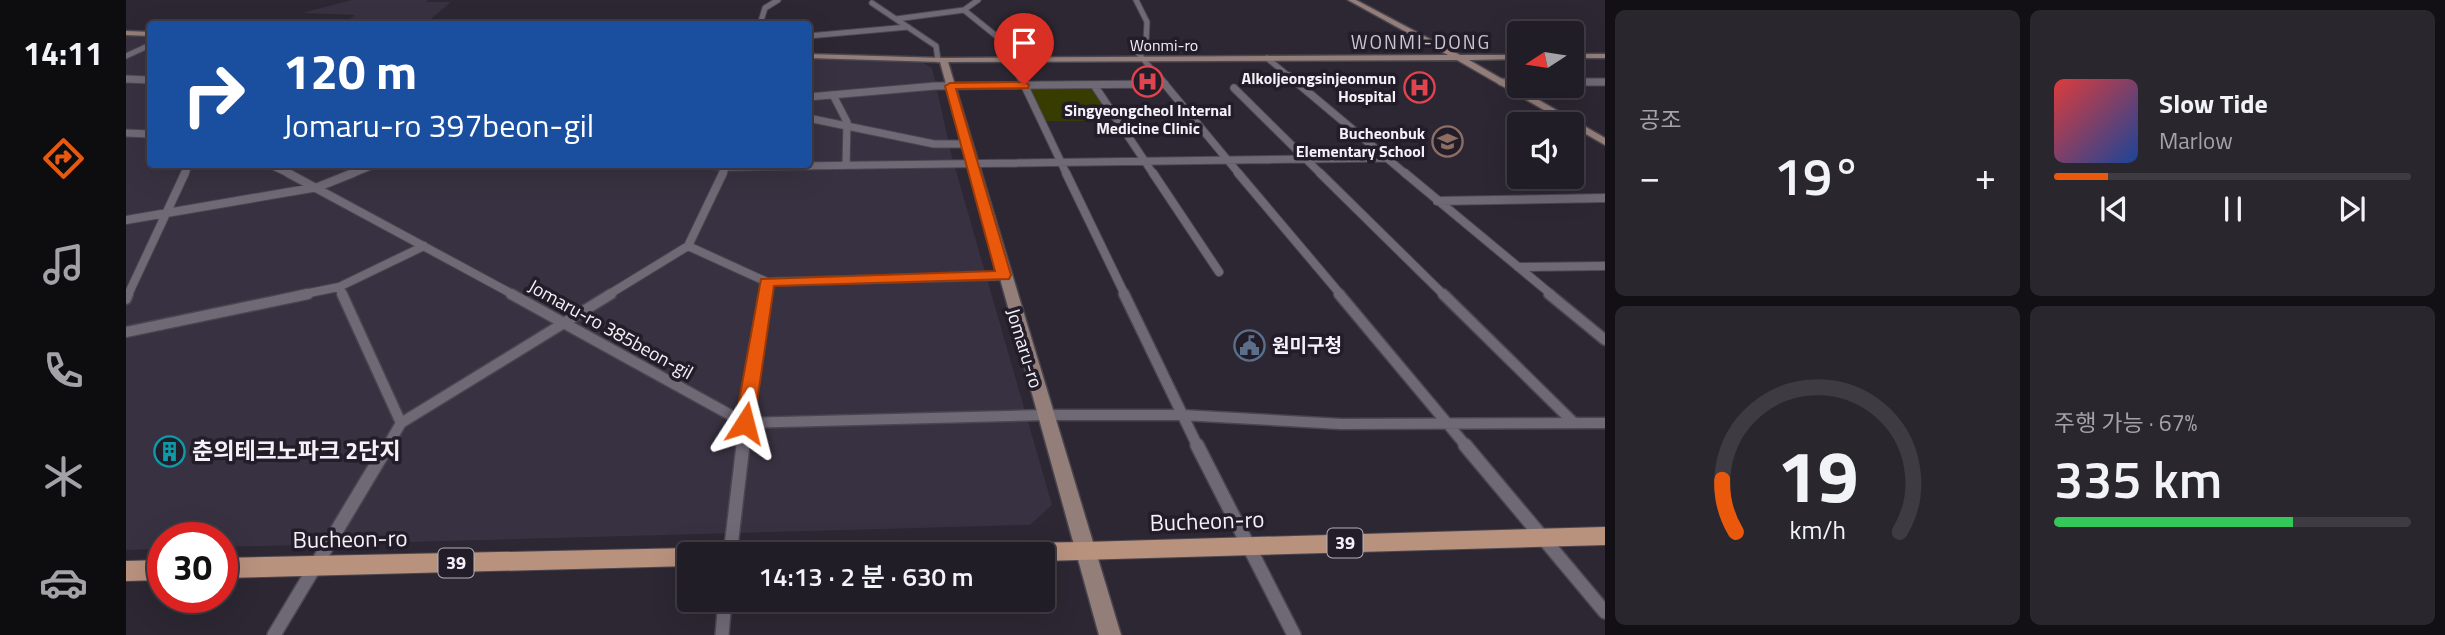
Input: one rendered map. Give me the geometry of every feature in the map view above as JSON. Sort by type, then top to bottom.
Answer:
[{"type":"main road","name":"Bucheon-ro","points":[[1055,551],[1605,536]]},
{"type":"main road","name":"Bucheon-ro","points":[[238,568],[677,557]]},
{"type":"main road","points":[[126,570],[147,570]]},
{"type":"street","points":[[761,21],[765,8],[778,0]]},
{"type":"street","points":[[896,19],[964,10],[978,0]]},
{"type":"street","points":[[1136,0],[1147,22],[1146,43],[1134,48],[1605,612]]},
{"type":"street","points":[[1352,0],[1458,57],[1605,142]]},
{"type":"street","points":[[872,3],[936,46],[941,60]]},
{"type":"street","points":[[964,10],[1000,39],[1012,60],[1182,415],[1294,635]]},
{"type":"street","points":[[812,36],[908,27]]},
{"type":"street","points":[[126,33],[147,34]]},
{"type":"street","points":[[126,56],[147,46]]},
{"type":"street","name":"Wonmi-ro","points":[[812,56],[941,60],[1507,57]]},
{"type":"street","points":[[1584,56],[1605,56]]},
{"type":"street","points":[[1266,58],[1605,340]]},
{"type":"street","name":"Jomaru-ro","points":[[941,60],[1110,635]]},
{"type":"street","points":[[126,79],[147,80]]},
{"type":"street","points":[[1501,82],[1507,82]]},
{"type":"street","points":[[1584,82],[1605,82]]},
{"type":"street","points":[[1094,85],[1219,272]]},
{"type":"street","points":[[812,97],[950,86],[1165,85]]},
{"type":"street","points":[[1234,88],[1574,423]]},
{"type":"street","points":[[833,95],[847,125],[846,165]]},
{"type":"street","points":[[812,119],[934,144],[967,144]]},
{"type":"street","points":[[126,133],[147,134]]},
{"type":"street","points":[[812,165],[1386,158]]},
{"type":"street","points":[[126,299],[187,168]]},
{"type":"street","name":"Jomaru-ro 385beon-gil","points":[[278,168],[318,187],[745,423]]},
{"type":"street","points":[[126,220],[318,187],[365,168]]},
{"type":"street","points":[[274,635],[401,423],[688,246],[726,168]]},
{"type":"street","points":[[1437,201],[1605,198]]},
{"type":"street","points":[[126,332],[339,287],[424,246]]},
{"type":"street","points":[[688,246],[767,282],[1004,275]]},
{"type":"street","points":[[1518,267],[1605,266]]},
{"type":"street","points":[[731,542],[745,423],[767,282]]},
{"type":"street","points":[[339,287],[401,423]]},
{"type":"street","points":[[745,423],[1045,415],[1182,415],[1341,424],[1605,423]]},
{"type":"street","points":[[722,635],[724,612]]},
{"type":"shaded area","points":[[352,0],[451,2],[429,21],[347,21],[355,15],[302,13]]},
{"type":"shaded area","points":[[126,35],[147,36],[147,168],[812,168],[812,58],[922,62],[932,68],[952,157],[1052,505],[1030,525],[238,547],[238,522],[147,522],[147,549],[126,550]]},
{"type":"shaded area","points":[[1024,85],[1094,85],[1117,121],[1041,121]]},
{"type":"place","name":"Singyeongcheol Internal Medicine Clinic","points":[[1148,81]]},
{"type":"place","name":"Alkoljeongsinjeonmun Hospital","points":[[1419,87]]},
{"type":"place","name":"Bucheonbuk Elementary School","points":[[1448,142]]},
{"type":"place","name":"원미구청","points":[[1249,345]]},
{"type":"place","name":"춘의테크노파크 2단지","points":[[169,451]]},
{"type":"district","name":"WONMI-DONG","points":[[1421,42]]},
{"type":"route","points":[[745,423],[767,282],[1004,275],[950,86],[1024,85]]}]
